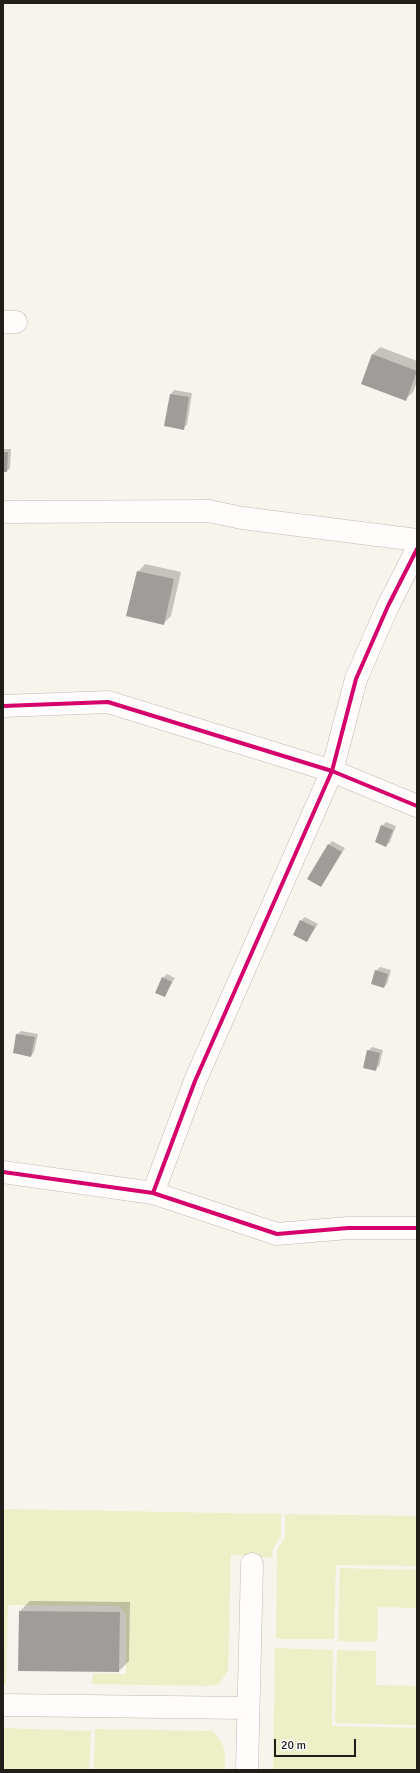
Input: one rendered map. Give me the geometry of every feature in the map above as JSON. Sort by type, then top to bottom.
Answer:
[{"type":"street","points":[[3,512],[209,511],[242,518],[417,540]]},
{"type":"street","points":[[153,1193],[195,1081],[332,771],[356,679],[388,606],[417,549]]},
{"type":"street","points":[[3,706],[108,702],[332,771],[417,806]]},
{"type":"street","points":[[3,1172],[153,1193],[277,1234],[348,1228],[417,1228]]},
{"type":"street","points":[[247,1770],[247,1708],[252,1564]]},
{"type":"street","points":[[3,1705],[247,1708]]},
{"type":"green space","points":[[3,1509],[281,1514],[281,1536],[273,1549],[272,1558],[231,1555],[228,1671],[219,1684],[208,1686],[92,1684],[93,1673],[126,1674],[126,1614],[118,1606],[8,1605],[6,1685],[3,1684]]},
{"type":"green space","points":[[285,1514],[417,1516],[417,1566],[336,1565],[334,1639],[276,1639],[277,1550],[285,1537]]},
{"type":"green space","points":[[340,1568],[417,1570],[417,1608],[378,1607],[377,1642],[338,1641]]},
{"type":"green space","points":[[275,1648],[333,1650],[332,1726],[417,1728],[417,1770],[273,1770]]},
{"type":"green space","points":[[337,1650],[376,1651],[376,1685],[417,1686],[417,1725],[335,1723]]},
{"type":"green space","points":[[3,1728],[91,1731],[89,1770],[3,1770]]},
{"type":"green space","points":[[95,1729],[212,1731],[217,1735],[224,1748],[225,1770],[94,1770]]},
{"type":"building","points":[[372,354],[417,371],[406,401],[361,384]]},
{"type":"building","points":[[170,394],[189,397],[184,430],[164,426]]},
{"type":"building","points":[[3,452],[8,452],[7,472],[3,472]]},
{"type":"building","points":[[137,571],[174,579],[164,625],[126,616]]},
{"type":"building","points":[[381,825],[393,830],[386,847],[375,842]]},
{"type":"building","points":[[328,844],[342,852],[321,887],[307,879]]},
{"type":"building","points":[[300,920],[315,927],[307,942],[293,935]]},
{"type":"building","points":[[375,970],[388,974],[384,988],[371,984]]},
{"type":"building","points":[[162,977],[172,982],[165,997],[155,993]]},
{"type":"building","points":[[16,1034],[35,1037],[31,1057],[13,1053]]},
{"type":"building","points":[[367,1050],[380,1053],[376,1071],[363,1068]]},
{"type":"building","points":[[19,1611],[120,1612],[119,1672],[18,1671]]},
{"type":"cycle path","points":[[153,1193],[195,1081],[332,771],[356,679],[388,606],[417,549]]},
{"type":"cycle path","points":[[3,706],[108,702],[332,771],[417,806]]},
{"type":"cycle path","points":[[3,1172],[153,1193],[277,1234],[348,1228],[417,1228]]}]
